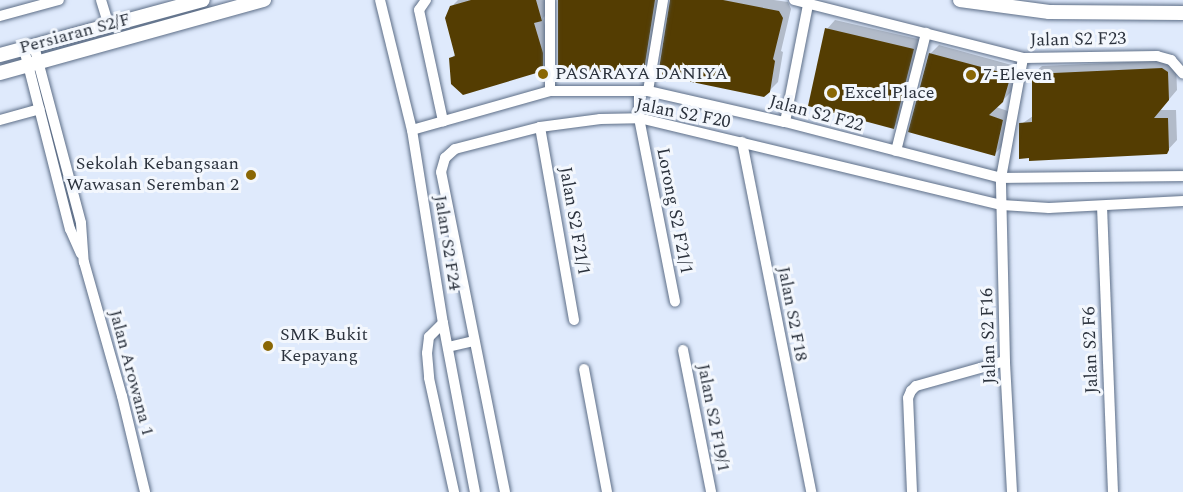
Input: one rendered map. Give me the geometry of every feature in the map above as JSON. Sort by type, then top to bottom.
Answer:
[{"type":"main road","name":"Persiaran S2/F","points":[[0,56],[203,0]]},
{"type":"main road","name":"Persiaran S2/F","points":[[0,73],[264,0]]},
{"type":"main road","points":[[960,0],[1049,12],[1183,13]]},
{"type":"street","points":[[0,16],[59,0]]},
{"type":"street","points":[[101,0],[109,26]]},
{"type":"street","name":"Jalan S2 F24","points":[[380,0],[412,130],[443,323],[475,492]]},
{"type":"street","points":[[426,0],[419,10],[443,121]]},
{"type":"street","points":[[550,0],[550,91]]},
{"type":"street","name":"Lorong S2 F21/1","points":[[663,0],[639,118],[675,301]]},
{"type":"street","name":"Jalan S2 F23","points":[[794,0],[1023,58],[1157,56],[1171,60],[1183,74]]},
{"type":"street","points":[[785,122],[809,2]]},
{"type":"street","points":[[896,152],[926,33]]},
{"type":"street","name":"Jalan Arowana 1","points":[[29,47],[81,223],[84,262]]},
{"type":"street","name":"Jalan S2 F16","points":[[1012,492],[1005,361],[1001,178],[1023,58]]},
{"type":"street","name":"Jalan Arowana 1","points":[[34,65],[39,109],[70,229],[84,262],[122,396],[145,492]]},
{"type":"street","name":"Jalan S2 F22","points":[[412,130],[550,91],[643,91],[785,122],[1001,178],[1183,176]]},
{"type":"street","points":[[0,120],[39,109]]},
{"type":"street","name":"Jalan S2 F20","points":[[505,492],[441,172],[445,158],[455,150],[540,127],[600,119],[639,118],[1002,205],[1102,206],[1183,201]]},
{"type":"street","name":"Jalan S2 F21/1","points":[[540,127],[574,320]]},
{"type":"street","name":"Jalan S2 F18","points":[[742,142],[810,492]]},
{"type":"street","name":"Jalan S2 F6","points":[[1102,206],[1113,492]]},
{"type":"street","points":[[443,323],[429,337],[427,353],[429,378],[454,492]]},
{"type":"street","points":[[448,346],[474,341]]},
{"type":"street","name":"Jalan S2 F19/1","points":[[683,350],[711,492]]},
{"type":"street","points":[[912,492],[908,398],[911,392],[916,386],[1005,361]]},
{"type":"street","points":[[584,369],[608,492]]},
{"type":"building","points":[[471,0],[536,0],[542,21],[534,23],[543,53],[543,71],[463,95],[451,84],[449,58],[455,56],[445,18],[450,6]]},
{"type":"building","points":[[558,0],[655,0],[644,70],[558,73]]},
{"type":"building","points":[[670,0],[723,0],[779,11],[783,18],[773,59],[775,61],[770,92],[764,97],[658,75]]},
{"type":"building","points":[[825,28],[914,49],[894,129],[808,106]]},
{"type":"building","points":[[929,53],[1011,75],[1003,102],[989,115],[1003,120],[995,156],[908,132]]},
{"type":"building","points":[[1162,68],[1168,72],[1169,100],[1154,118],[1168,118],[1169,150],[1167,154],[1029,161],[1029,158],[1019,159],[1019,123],[1032,122],[1032,74]]},
{"type":"place","name":"PASARAYA DANIYA","points":[[543,74]]},
{"type":"place","name":"7-Eleven","points":[[971,75]]},
{"type":"place","name":"Excel Place","points":[[832,93]]},
{"type":"place","name":"Sekolah Kebangsaan Wawasan Seremban 2","points":[[251,175]]},
{"type":"place","name":"SMK Bukit Kepayang","points":[[268,346]]}]
